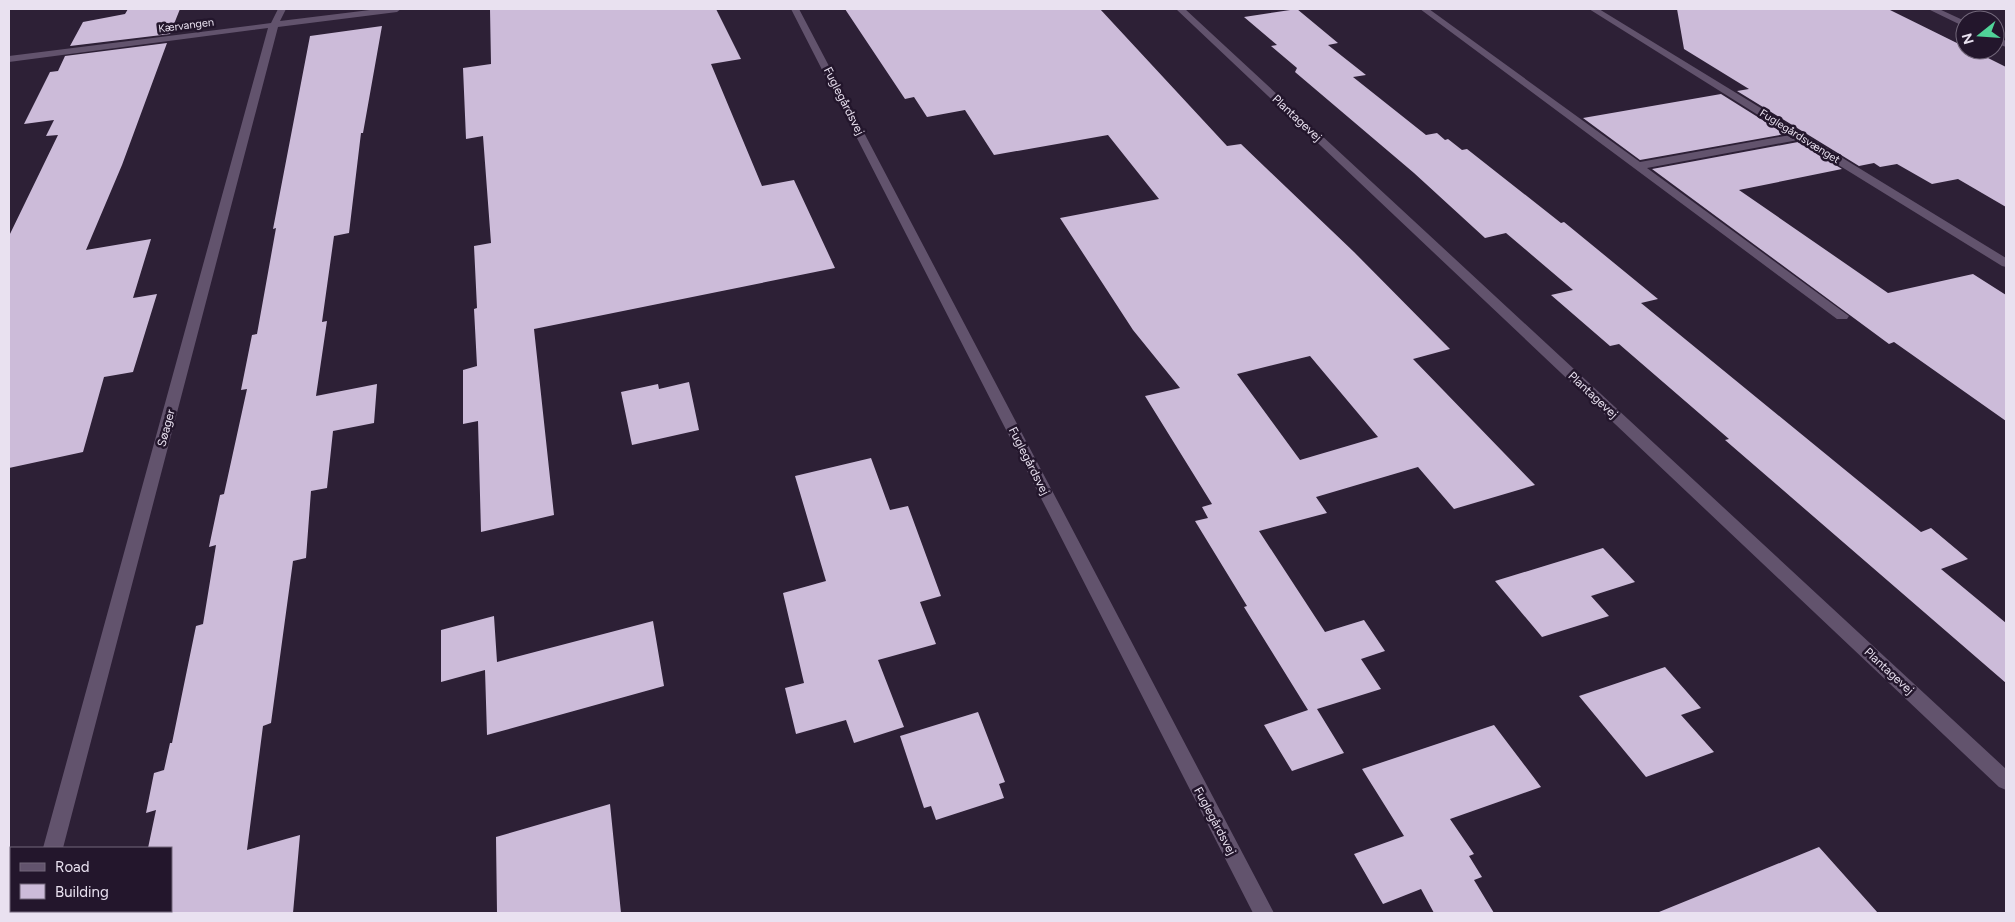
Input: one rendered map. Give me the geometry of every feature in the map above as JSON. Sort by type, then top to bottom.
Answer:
[{"type":"street","name":"Søager","points":[[53,847],[274,25],[282,9]]},
{"type":"street","name":"Kærvangen","points":[[9,59],[396,9]]},
{"type":"street","name":"Fuglegårdsvej","points":[[795,9],[1264,913]]},
{"type":"street","name":"Plantagevej","points":[[1180,9],[2006,781]]},
{"type":"street","points":[[1424,9],[1842,316]]},
{"type":"street","name":"Fuglegårdsvænget","points":[[1593,9],[2006,263]]},
{"type":"street","points":[[1932,9],[1955,19]]},
{"type":"street","points":[[1639,166],[1801,136]]},
{"type":"building","points":[[128,9],[180,9],[170,34],[70,46],[83,22],[125,14]]},
{"type":"building","points":[[490,9],[716,9],[741,59],[711,64],[762,186],[794,180],[835,268],[534,329],[554,515],[481,532],[478,421],[463,424],[463,370],[477,366],[474,309],[477,308],[474,246],[491,243],[483,136],[466,139],[463,68],[491,64]]},
{"type":"building","points":[[845,9],[1100,9],[1227,146],[1241,144],[1354,252],[1450,349],[1413,359],[1535,485],[1454,509],[1418,467],[1316,497],[1327,513],[1259,531],[1325,632],[1364,620],[1385,651],[1361,659],[1381,689],[1317,709],[1344,753],[1292,771],[1264,725],[1308,710],[1244,607],[1247,606],[1195,521],[1208,518],[1202,507],[1212,504],[1145,396],[1180,388],[1133,330],[1060,218],[1159,199],[1108,135],[994,155],[965,110],[927,117],[914,97],[905,99]],"holes":[[[1310,356],[1378,437],[1300,460],[1237,374]]]},
{"type":"building","points":[[1297,9],[1338,43],[1328,45],[1366,75],[1353,77],[1426,135],[1437,133],[1462,150],[1467,149],[1561,223],[1564,222],[1658,299],[1641,303],[1921,532],[1931,528],[1968,559],[1941,569],[2006,623],[2006,683],[1725,440],[1729,439],[1619,344],[1610,346],[1551,295],[1573,290],[1506,233],[1485,238],[1414,173],[1295,72],[1297,68],[1271,46],[1277,45],[1244,17]]},
{"type":"building","points":[[1677,9],[1888,9],[1955,42],[1955,60],[1992,60],[2006,67],[2006,207],[1958,179],[1932,184],[1897,164],[1880,167],[1874,163],[1859,166],[1737,91],[1749,89],[1684,49]]},
{"type":"building","points":[[382,26],[363,133],[361,133],[349,233],[334,236],[322,322],[327,321],[316,396],[377,384],[374,423],[333,431],[327,488],[311,491],[306,558],[293,561],[271,723],[263,726],[247,850],[300,835],[293,913],[136,913],[172,912],[172,847],[148,847],[156,810],[146,813],[154,773],[164,770],[170,743],[172,743],[196,626],[203,624],[216,545],[209,547],[220,495],[224,494],[247,389],[241,390],[252,335],[257,334],[276,228],[273,229],[310,36]]},
{"type":"building","points":[[167,43],[122,165],[86,250],[151,239],[133,298],[157,294],[133,372],[104,377],[83,452],[9,468],[9,236],[58,135],[46,136],[54,120],[24,124],[50,72],[58,71],[65,56]]},
{"type":"building","points":[[1721,94],[1785,134],[1640,160],[1583,118]]},
{"type":"building","points":[[1798,142],[1842,169],[1739,190],[1888,293],[1973,274],[2006,295],[2006,421],[1894,342],[1889,344],[1652,169]]},
{"type":"building","points":[[689,382],[699,430],[632,445],[621,392],[658,384],[659,389]]},
{"type":"building","points":[[871,458],[890,510],[908,506],[941,596],[920,602],[936,644],[878,660],[904,727],[854,743],[846,720],[796,734],[785,688],[804,683],[783,593],[826,581],[795,476]]},
{"type":"building","points":[[1603,548],[1635,582],[1591,596],[1609,616],[1542,637],[1495,581]]},
{"type":"building","points":[[494,616],[497,662],[653,621],[664,686],[487,735],[485,670],[441,682],[441,630]]},
{"type":"building","points":[[1665,667],[1701,708],[1681,715],[1714,752],[1646,777],[1579,696]]},
{"type":"building","points":[[978,712],[1005,782],[999,784],[1004,798],[936,820],[931,806],[924,808],[900,736]]},
{"type":"building","points":[[1494,725],[1541,787],[1450,819],[1474,854],[1469,856],[1482,877],[1474,880],[1494,913],[1434,913],[1421,889],[1383,904],[1354,854],[1404,836],[1362,769]]},
{"type":"building","points":[[610,804],[621,913],[497,913],[496,837]]},
{"type":"building","points":[[1819,847],[1878,913],[1659,913],[1659,912]]}]
